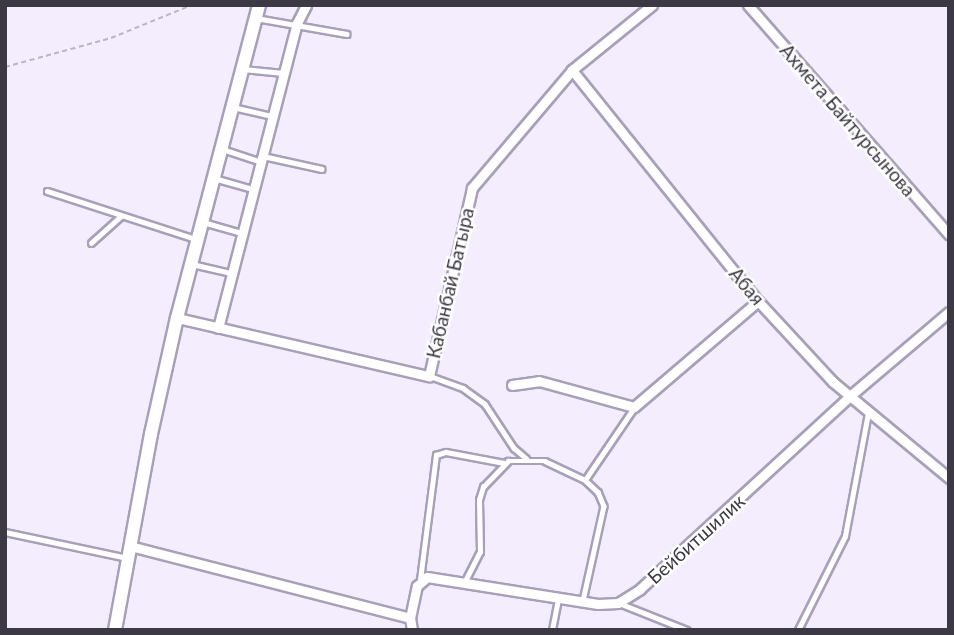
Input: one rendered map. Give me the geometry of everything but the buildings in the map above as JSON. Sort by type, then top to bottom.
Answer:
[{"type":"main road","points":[[115,630],[177,318],[257,11]]},
{"type":"street","points":[[218,328],[297,23],[306,5]]},
{"type":"street","name":"Кабанбай Батыра","points":[[177,318],[429,376],[472,188],[572,70],[652,5]]},
{"type":"street","name":"Ахмета Байтурсынова","points":[[748,5],[949,235]]},
{"type":"street","name":"Абая","points":[[572,70],[758,301],[833,382],[949,478]]},
{"type":"street","points":[[512,385],[540,381],[635,407],[758,301]]},
{"type":"street","name":"Бейбитшилик","points":[[618,603],[640,589],[681,554],[851,395],[949,312]]},
{"type":"street","points":[[129,552],[410,618]]},
{"type":"street","points":[[412,630],[410,618],[420,580],[427,577],[558,598],[618,603]]},
{"type":"lane","points":[[257,11],[347,34]]},
{"type":"lane","points":[[241,68],[284,74]]},
{"type":"lane","points":[[231,106],[273,116]]},
{"type":"lane","points":[[220,148],[322,169]]},
{"type":"lane","points":[[212,177],[254,189]]},
{"type":"lane","points":[[47,191],[197,240]]},
{"type":"lane","points":[[91,243],[122,215]]},
{"type":"lane","points":[[201,222],[242,234]]},
{"type":"lane","points":[[191,264],[232,274]]},
{"type":"lane","points":[[429,376],[463,388],[485,404],[514,448],[527,459]]},
{"type":"lane","points":[[585,480],[635,407]]},
{"type":"lane","points":[[798,630],[845,536],[868,410]]},
{"type":"lane","points":[[420,580],[436,455],[446,452],[504,463],[527,459],[545,461],[585,480],[598,492],[604,506],[583,601]]},
{"type":"lane","points":[[464,584],[480,552],[479,500],[483,487],[504,463]]},
{"type":"lane","points":[[5,532],[129,552]]},
{"type":"lane","points":[[552,630],[558,598]]},
{"type":"lane","points":[[618,603],[687,630]]},
{"type":"path","points":[[5,67],[111,38],[192,5]]}]
